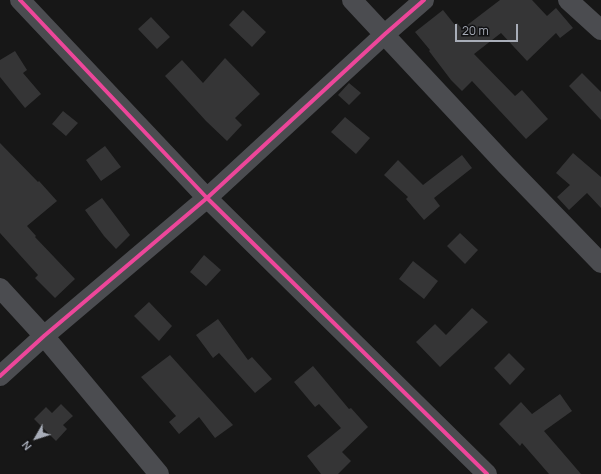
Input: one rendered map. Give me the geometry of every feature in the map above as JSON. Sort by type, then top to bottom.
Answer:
[{"type":"street","points":[[20,0],[207,198],[487,474]]},
{"type":"street","points":[[352,0],[506,165],[601,263]]},
{"type":"street","points":[[0,376],[44,336],[207,198],[424,0]]},
{"type":"street","points":[[568,0],[601,30]]},
{"type":"street","points":[[0,288],[44,336],[159,474]]},
{"type":"building","points":[[500,0],[532,0],[547,16],[556,8],[573,28],[560,38],[556,33],[527,61],[501,33],[474,54],[515,96],[522,90],[548,119],[526,139],[472,81],[462,91],[451,80],[415,32],[443,10],[455,25],[457,23],[462,29]]},
{"type":"building","points":[[243,10],[266,32],[252,47],[229,25]]},
{"type":"building","points":[[151,17],[170,37],[157,49],[138,29]]},
{"type":"building","points":[[15,51],[27,70],[23,73],[41,94],[25,108],[0,77],[0,60]]},
{"type":"building","points":[[225,58],[260,94],[235,118],[242,125],[227,141],[206,121],[165,76],[182,60],[203,83]]},
{"type":"building","points":[[582,73],[601,92],[601,120],[569,86]]},
{"type":"building","points":[[349,83],[361,93],[349,105],[338,95]]},
{"type":"building","points":[[63,111],[78,123],[66,136],[52,124]]},
{"type":"building","points":[[345,117],[370,138],[356,154],[331,132]]},
{"type":"building","points":[[0,143],[57,201],[27,226],[36,236],[35,237],[75,279],[55,298],[35,278],[38,275],[0,233]]},
{"type":"building","points":[[105,146],[121,167],[101,181],[86,160]]},
{"type":"building","points":[[573,153],[601,177],[601,208],[587,193],[569,210],[557,197],[570,185],[556,173]]},
{"type":"building","points":[[462,155],[472,168],[434,198],[440,206],[424,220],[406,199],[408,197],[384,175],[398,160],[423,185]]},
{"type":"building","points":[[102,198],[130,235],[116,249],[104,236],[85,210]]},
{"type":"building","points":[[460,233],[478,250],[465,264],[447,246]]},
{"type":"building","points":[[204,255],[221,270],[206,286],[190,272]]},
{"type":"building","points":[[413,261],[438,281],[424,299],[399,279]]},
{"type":"building","points":[[149,302],[172,326],[159,341],[134,316]]},
{"type":"building","points":[[472,308],[488,322],[440,367],[416,342],[435,324],[446,335]]},
{"type":"building","points":[[218,319],[248,360],[252,357],[272,379],[255,393],[219,353],[213,358],[196,335]]},
{"type":"building","points":[[509,353],[525,369],[510,385],[494,368]]},
{"type":"building","points":[[170,355],[233,425],[215,438],[199,417],[179,434],[169,422],[176,416],[141,377]]},
{"type":"building","points":[[313,366],[349,409],[351,408],[368,427],[342,452],[351,461],[338,474],[321,474],[307,456],[341,428],[319,404],[315,407],[294,382]]},
{"type":"building","points":[[560,394],[572,411],[544,431],[581,474],[549,474],[522,443],[520,446],[499,424],[521,402],[532,414]]},
{"type":"building","points":[[61,404],[73,416],[63,425],[67,429],[56,441],[34,419],[46,407],[52,413]]},
{"type":"cycle path","points":[[20,0],[207,198],[487,474]]},
{"type":"cycle path","points":[[0,376],[44,336],[207,198],[424,0]]}]
